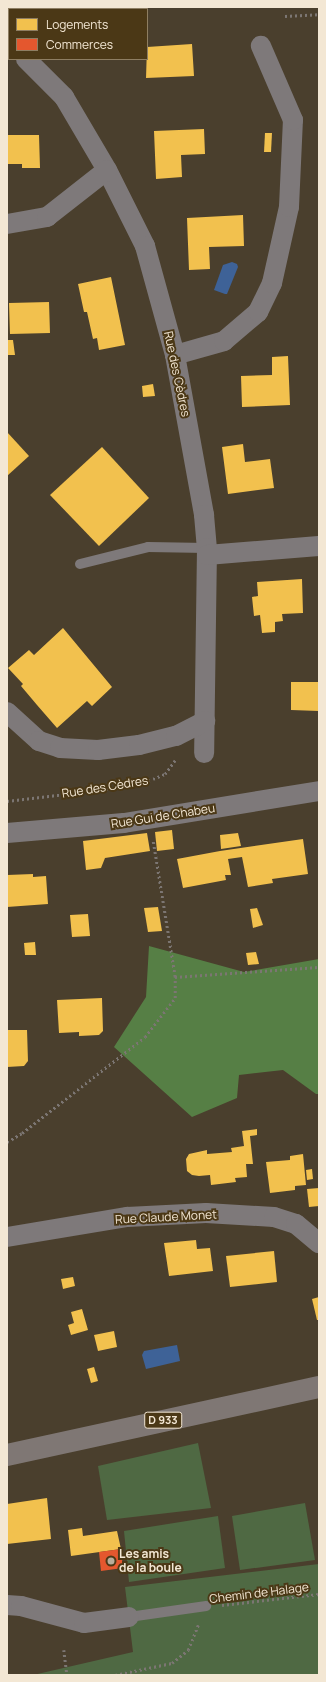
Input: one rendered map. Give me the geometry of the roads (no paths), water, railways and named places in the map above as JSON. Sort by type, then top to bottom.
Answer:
[{"type":"main road","name":"D 933","points":[[7,1455],[319,1387]]},
{"type":"street","points":[[175,355],[224,341],[258,312],[272,283],[289,207],[293,120],[262,46]]},
{"type":"street","name":"Rue des Cèdres","points":[[27,60],[64,97],[107,170],[145,246],[175,355],[204,515],[207,552],[204,753]]},
{"type":"street","points":[[7,224],[47,216],[107,170]]},
{"type":"street","points":[[207,552],[319,546]]},
{"type":"street","points":[[7,712],[39,741],[60,748],[98,750],[139,745],[176,736],[204,721]]},
{"type":"street","name":"Rue Gui de Chabeu","points":[[7,833],[124,823],[319,791]]},
{"type":"street","name":"Rue Claude Monet","points":[[7,1237],[127,1218],[206,1213],[274,1217],[296,1224],[319,1244]]},
{"type":"street","points":[[7,1606],[21,1606],[84,1622],[129,1617]]},
{"type":"lane","points":[[80,564],[148,548],[207,552]]},
{"type":"lane","points":[[129,1617],[206,1606]]},
{"type":"water","points":[[232,262],[237,264],[238,267],[227,294],[214,290],[223,265]]},
{"type":"water","points":[[177,1345],[180,1361],[146,1369],[142,1355],[144,1351]]},
{"type":"place","name":"Les amis de la boule","points":[[111,1561]]}]
